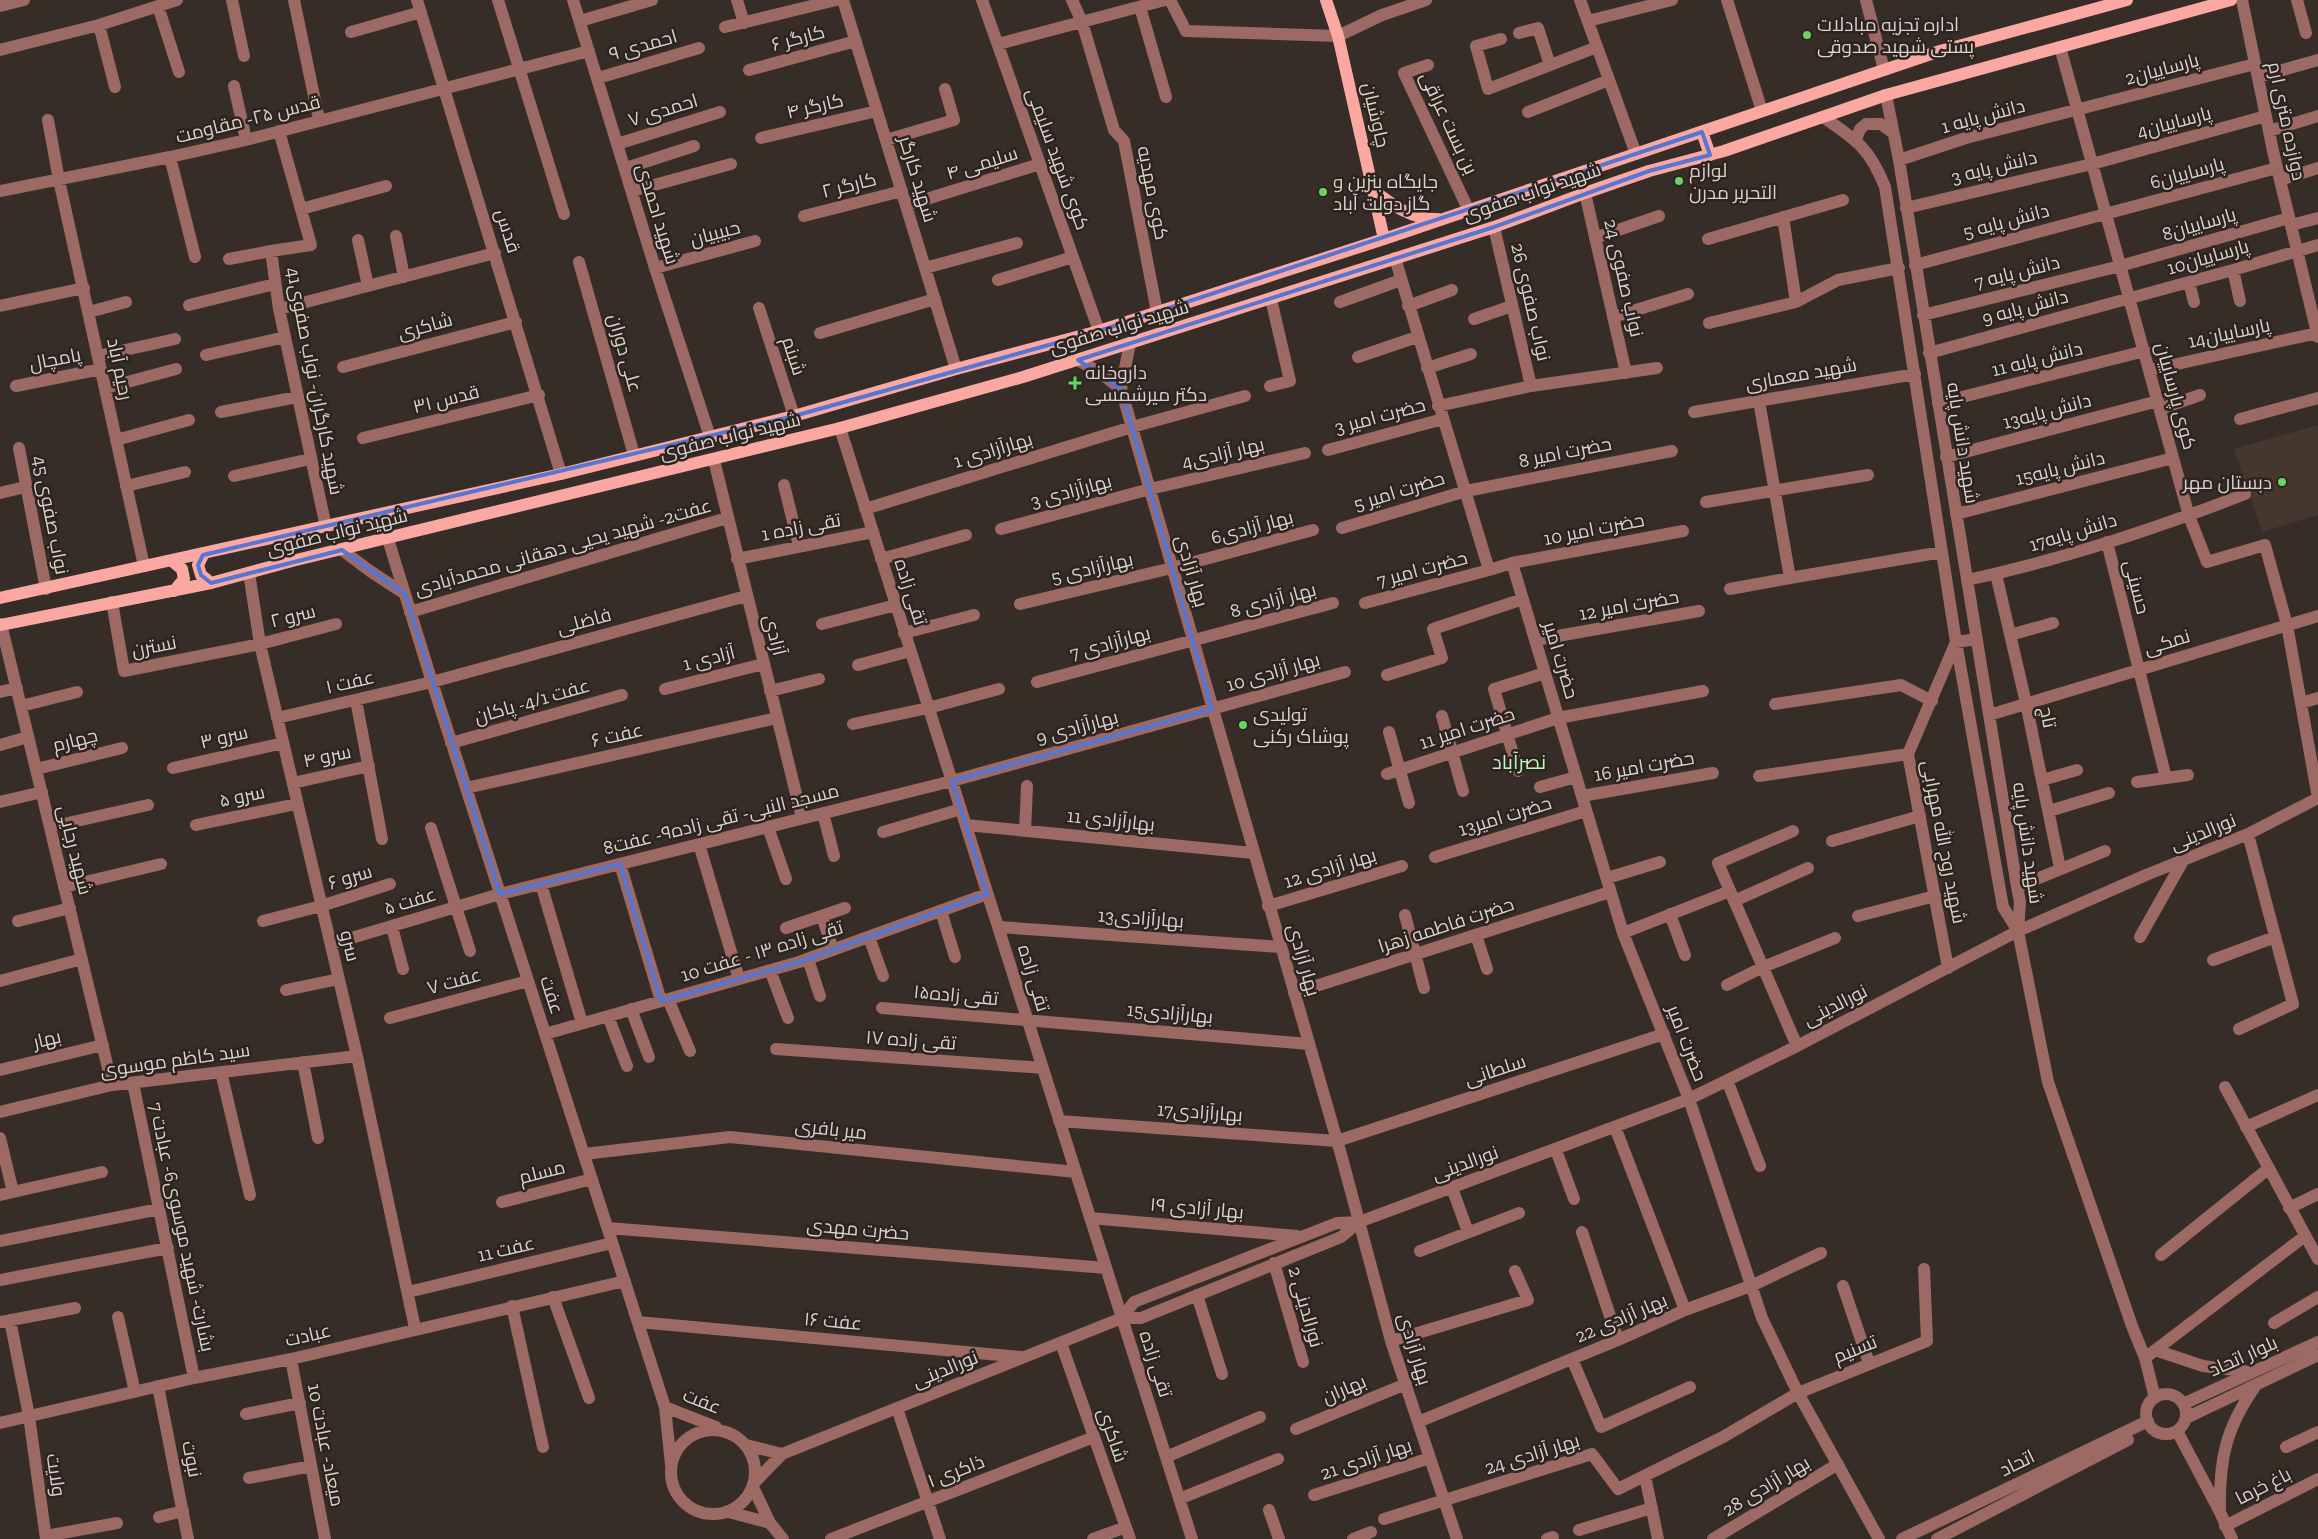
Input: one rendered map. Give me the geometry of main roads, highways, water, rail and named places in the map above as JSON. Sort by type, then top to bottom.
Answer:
[{"type":"main road","name":"چاوشیان","points":[[1326,0],[1338,36],[1384,239]]},
{"type":"main road","name":"شهید نواب صفوی","points":[[0,598],[203,555],[561,474],[794,416],[956,369],[1099,331],[1469,211],[1940,51],[2127,0]]},
{"type":"main road","name":"شهید نواب صفوی","points":[[1,624],[211,583],[840,428],[1078,360],[1271,299],[1494,227],[1649,171],[1710,155],[1886,95],[2231,0]]},
{"type":"main road","points":[[1702,132],[1710,155]]},
{"type":"main road","points":[[1373,190],[1410,214],[1428,219],[1446,218]]},
{"type":"main road","points":[[203,555],[198,565],[201,576],[211,583]]},
{"type":"main road","points":[[172,561],[182,569],[184,579],[174,591]]},
{"type":"place","name":"اداره تجزیه مبادلات پستی شهید صدوقی","points":[[1807,35]]},
{"type":"place","name":"لوازم التحریر مدرن","points":[[1679,181]]},
{"type":"place","name":"جایگاه بنزین و گاز دولت آباد","points":[[1323,192]]},
{"type":"place","name":"داروخانه دکتر میرشمسی","points":[[1075,383]]},
{"type":"place","name":"دبستان مهر","points":[[2282,482]]},
{"type":"place","name":"تولیدی پوشاک رکنی","points":[[1243,725]]},
{"type":"district","name":"نصرآباد","points":[[1519,762]]}]
